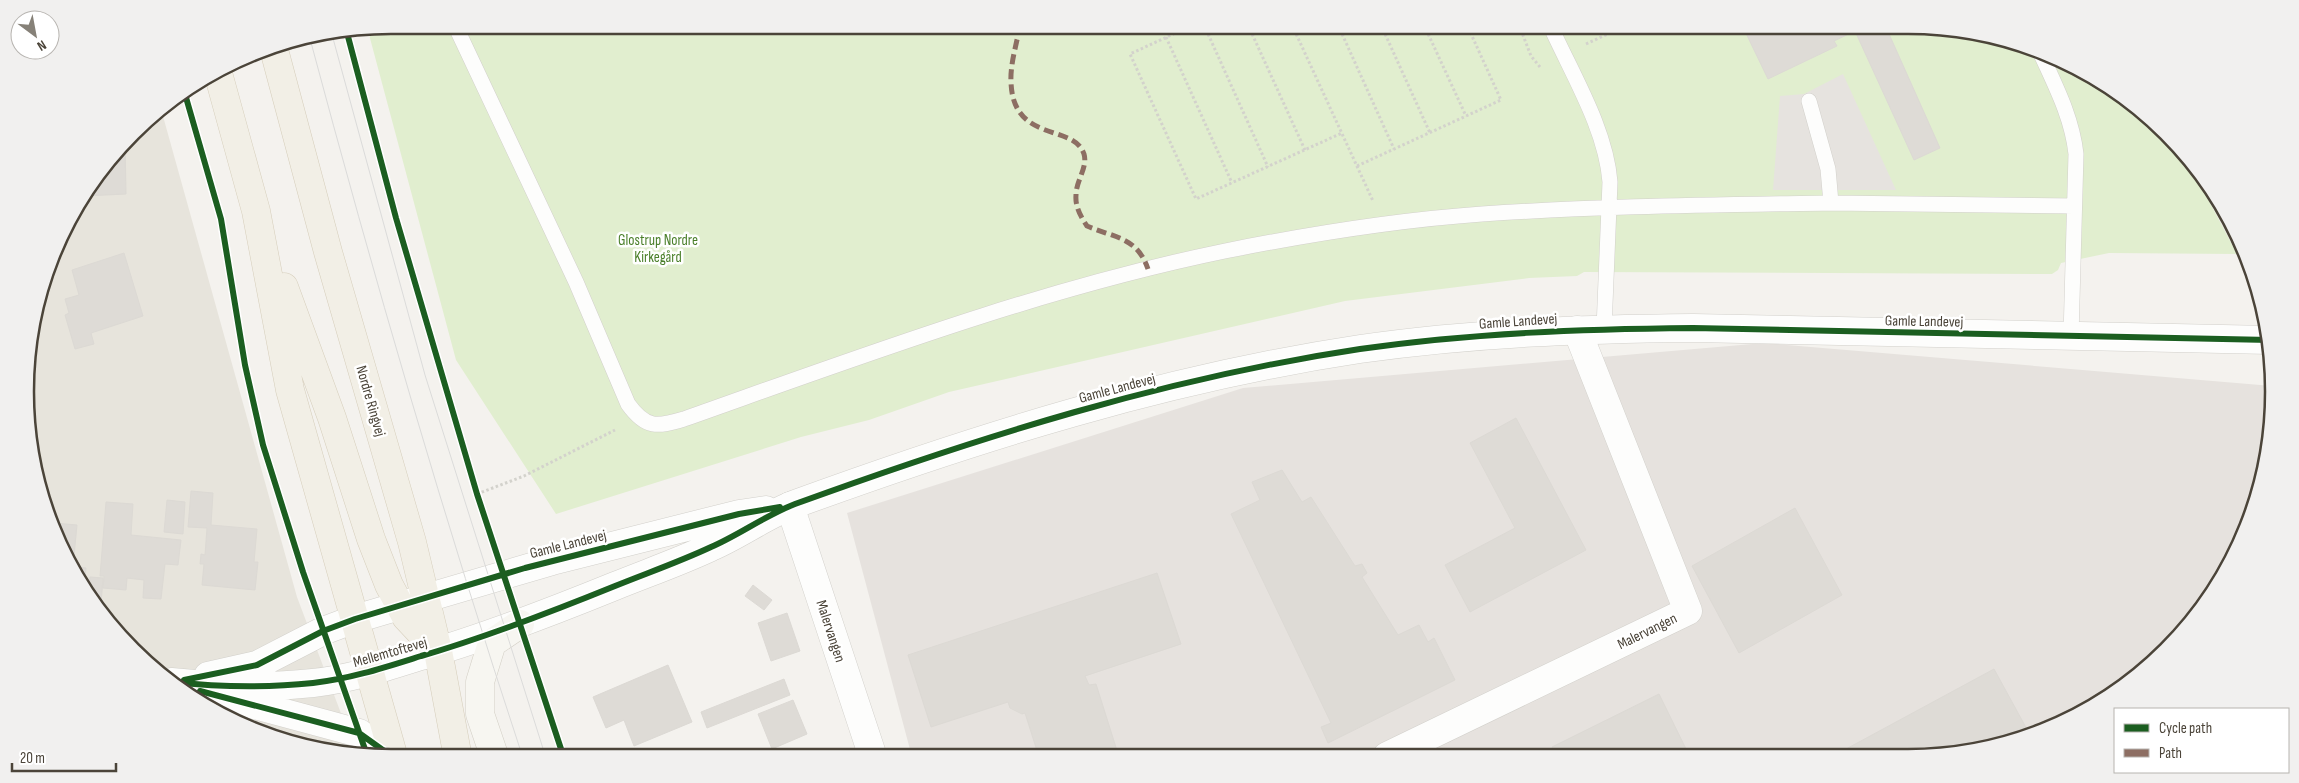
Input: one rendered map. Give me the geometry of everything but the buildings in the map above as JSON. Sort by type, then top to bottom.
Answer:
[{"type":"main road","name":"Nordre Ringvej","points":[[275,54],[328,252],[412,542],[413,602],[438,651],[456,749]]},
{"type":"main road","points":[[219,78],[256,211],[290,390],[391,749]]},
{"type":"main road","points":[[256,211],[332,418],[371,539],[413,602]]},
{"type":"main road","points":[[492,749],[480,714],[480,682],[492,643],[520,624]]},
{"type":"street","name":"Gamle Landevej","points":[[438,651],[520,624],[712,547],[790,506],[983,440],[1114,400],[1201,379],[1361,349],[1511,333],[1693,328],[2261,340]]},
{"type":"street","name":"Malervangen","points":[[1402,749],[1688,611],[1577,330]]},
{"type":"street","name":"Gamle Landevej","points":[[355,619],[552,561],[739,514],[790,506]]},
{"type":"street","name":"Malervangen","points":[[790,506],[870,749]]},
{"type":"street","points":[[181,680],[257,665],[323,631],[355,619]]},
{"type":"street","name":"Mellemtoftevej","points":[[186,684],[209,686],[276,686],[316,683],[370,672],[438,651]]},
{"type":"street","points":[[191,687],[359,733],[381,749]]},
{"type":"lane","points":[[459,34],[576,282],[628,404],[637,417],[648,424],[663,425],[1016,305],[1133,272],[1226,251],[1384,224],[1480,214],[1609,207],[1831,203],[2074,206]]},
{"type":"lane","points":[[1554,34],[1601,138],[1608,162],[1609,207],[1604,329]]},
{"type":"lane","points":[[2044,61],[2067,110],[2074,132],[2076,154],[2071,337]]},
{"type":"lane","points":[[1809,101],[1828,169],[1831,203]]},
{"type":"path","points":[[1173,34],[1130,54],[1196,199],[1342,133]]},
{"type":"path","points":[[1208,34],[1268,167]]},
{"type":"path","points":[[1252,34],[1305,150]]},
{"type":"path","points":[[1296,34],[1384,224]]},
{"type":"path","points":[[1342,34],[1394,149]]},
{"type":"path","points":[[1385,34],[1430,133]]},
{"type":"path","points":[[1428,34],[1466,116]]},
{"type":"path","points":[[1357,166],[1501,100],[1471,34]]},
{"type":"path","points":[[1563,54],[1606,34]]},
{"type":"path","points":[[1166,37],[1232,183]]},
{"type":"path","points":[[477,494],[524,476],[637,417]]},
{"type":"path","points":[[475,485],[480,502]]},
{"type":"shaded area","points":[[1843,74],[1896,190],[1773,190],[1780,96],[1804,94]]},
{"type":"shaded area","points":[[163,117],[297,597],[354,747],[299,737],[255,722],[233,712],[193,689],[156,660],[123,627],[94,590],[71,550],[61,528],[46,484],[37,438],[34,392],[37,345],[46,299],[53,277],[71,233],[94,193],[123,156]]},
{"type":"shaded area","points":[[2205,193],[2228,233],[2238,255]]},
{"type":"shaded area","points":[[1764,343],[2265,385],[2265,392],[2262,438],[2253,484],[2246,506],[2228,550],[2205,590],[2191,609],[2143,660],[2106,689],[2066,712],[2044,722],[2000,737],[1954,746],[1908,749],[910,749],[847,513],[1243,388]]},
{"type":"green space","name":"Glostrup Nordre Kirkegård","points":[[1908,34],[1954,37],[2000,46],[2044,61],[2086,82],[2125,108],[2160,139],[2191,174],[2204,192],[2237,254],[2109,253],[2061,263],[2058,270],[2052,274],[1584,272],[1577,276],[1529,278],[1345,301],[949,392],[869,420],[801,437],[556,514],[456,360],[369,35]]},
{"type":"tram line","points":[[333,39],[425,375],[543,749]]},
{"type":"tram line","points":[[311,43],[411,398],[465,578],[520,749]]},
{"type":"marked path","points":[[1018,34],[1011,75],[1014,102],[1022,115],[1032,124],[1069,138],[1078,145],[1085,159],[1076,195],[1077,208],[1083,219],[1087,226],[1116,236],[1131,244],[1138,250],[1148,269]]},
{"type":"cycle path","points":[[348,37],[396,218],[477,494],[561,749]]},
{"type":"cycle path","points":[[186,99],[221,219],[245,365],[263,445],[303,572],[364,748]]},
{"type":"cycle path","points":[[185,683],[225,686],[278,686],[341,679],[368,672],[470,641],[543,615],[675,563],[732,537],[795,504],[1004,433],[1074,412],[1216,376],[1360,349],[1443,339],[1526,333],[1693,328],[2261,340]]},
{"type":"cycle path","points":[[184,680],[257,665],[323,631],[355,619],[525,568],[739,514],[780,507]]},
{"type":"cycle path","points":[[200,691],[359,733],[381,749]]}]
